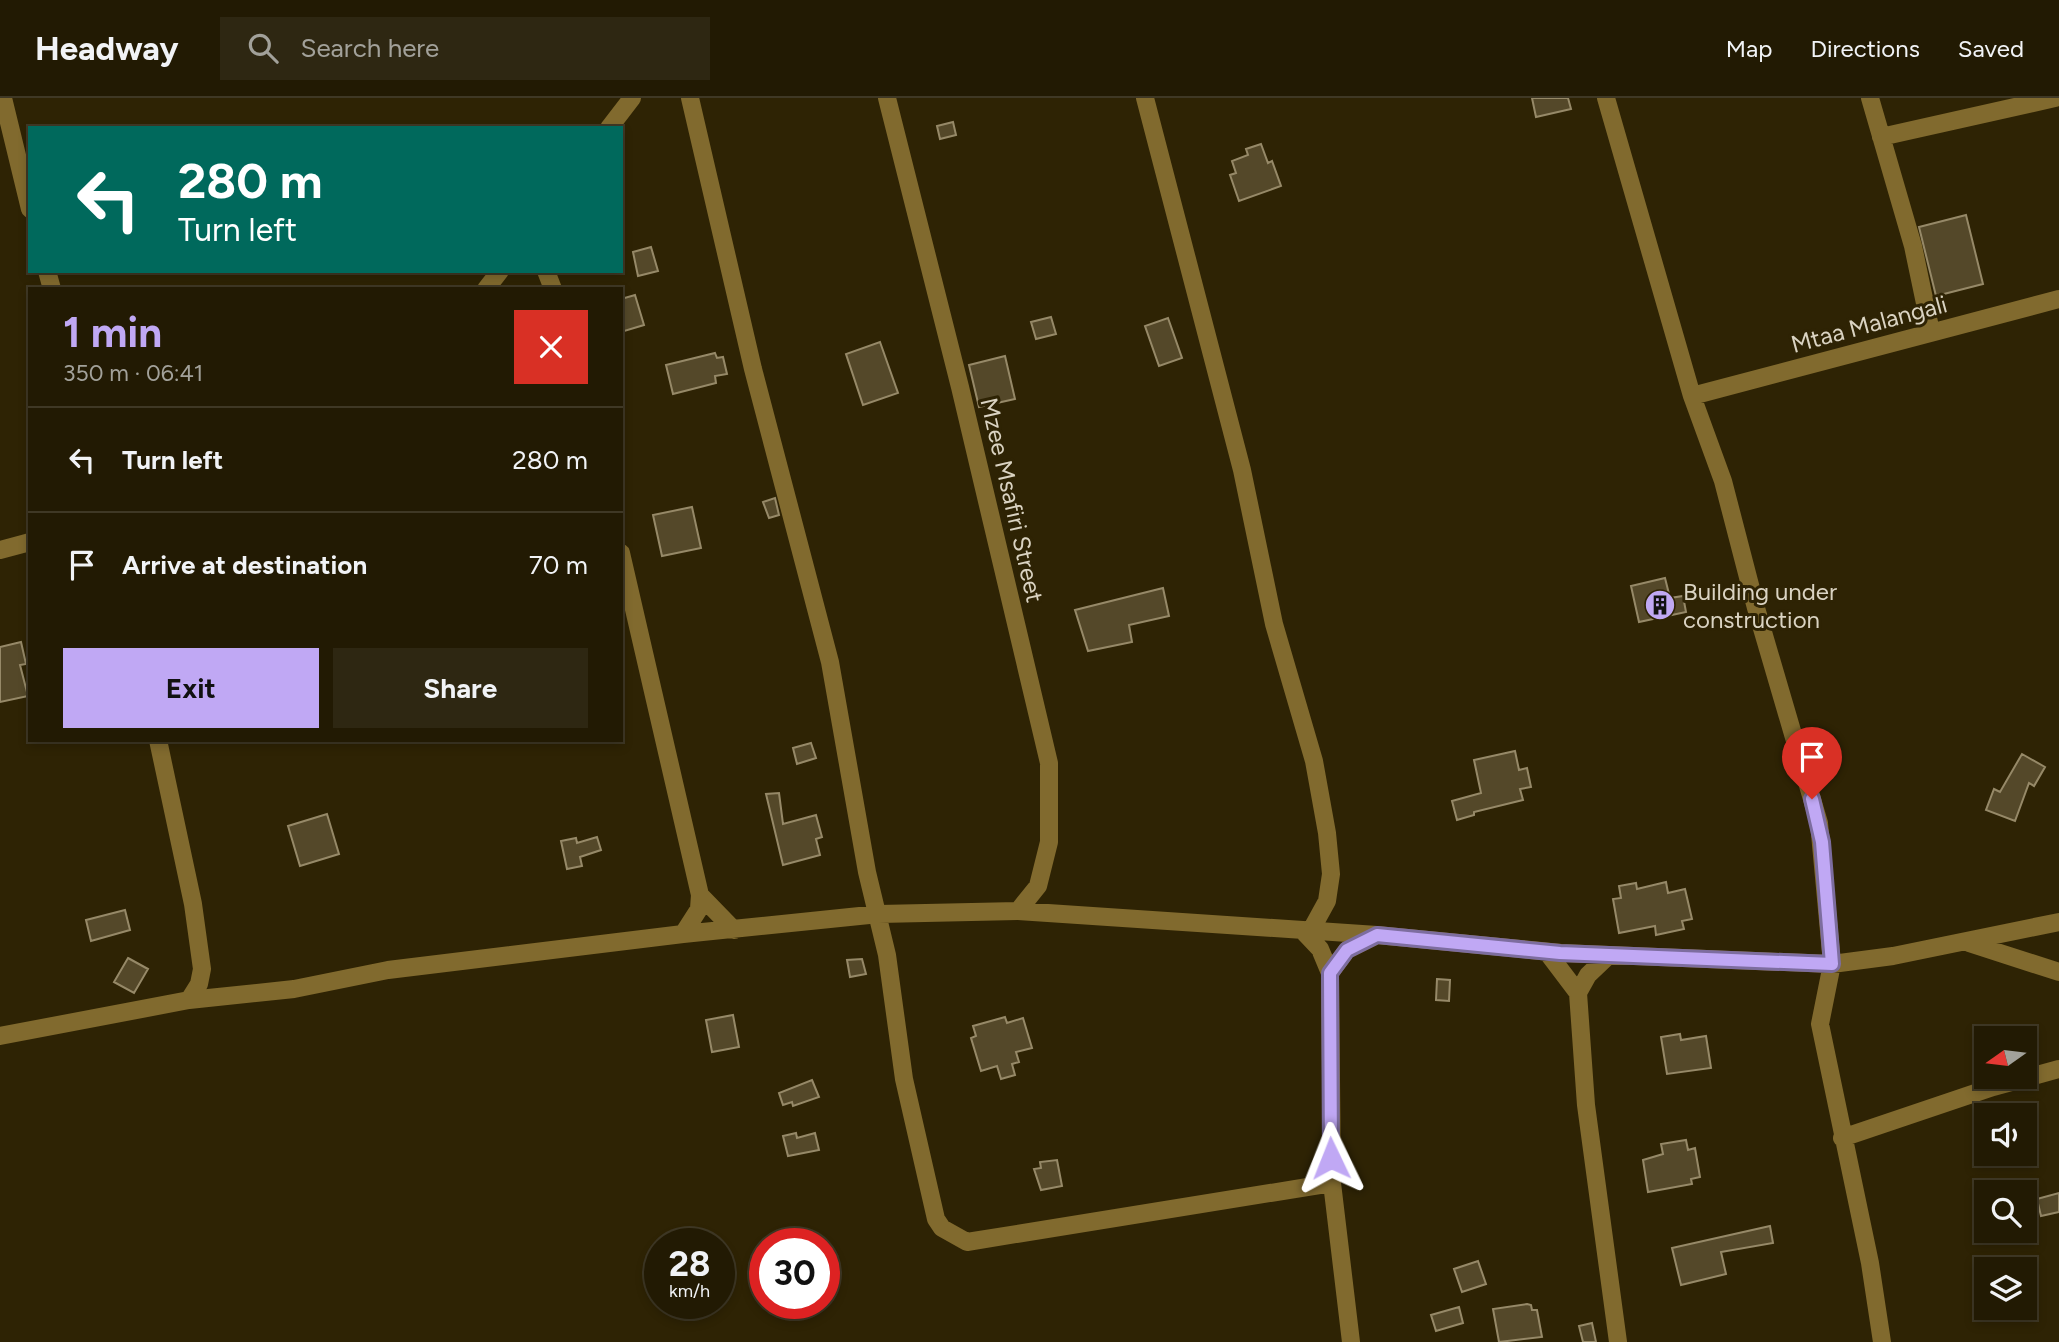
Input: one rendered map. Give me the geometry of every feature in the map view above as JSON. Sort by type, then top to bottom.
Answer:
[{"type":"street","points":[[3,98],[28,201]]},
{"type":"street","points":[[611,126],[632,98]]},
{"type":"street","points":[[690,98],[753,369],[830,662],[867,872],[879,914],[904,1079],[936,1219],[942,1228],[967,1242],[1332,1183]]},
{"type":"street","name":"Mzee Msafiri Street","points":[[887,98],[960,387],[1049,764],[1049,842],[1038,886],[1018,911]]},
{"type":"street","points":[[1145,98],[1242,470],[1275,624],[1314,761],[1327,833],[1331,874],[1327,901],[1307,931]]},
{"type":"street","points":[[1606,98],[1692,396],[1723,481],[1756,608],[1819,823],[1832,964],[1820,1024],[1870,1263],[1882,1342]]},
{"type":"street","points":[[1870,98],[1913,246],[1931,332]]},
{"type":"street","points":[[1881,137],[2055,98]]},
{"type":"street","points":[[488,287],[498,273]]},
{"type":"street","name":"Mtaa Malangali","points":[[1692,396],[2059,299]]},
{"type":"street","points":[[0,550],[28,543]]},
{"type":"street","points":[[623,562],[700,895],[699,909],[683,934]]},
{"type":"street","points":[[158,742],[193,904],[202,969],[199,984],[189,1000]]},
{"type":"street","points":[[700,895],[734,930]]},
{"type":"street","points":[[0,1036],[189,1000],[294,989],[388,970],[683,934],[879,914],[1018,911],[1377,935],[1547,953],[1832,964],[1893,957],[2059,922]]},
{"type":"street","points":[[1307,931],[1320,949],[1330,973],[1328,1055],[1332,1183],[1351,1342]]},
{"type":"street","points":[[1330,973],[1347,950],[1377,935]]},
{"type":"street","points":[[1965,942],[2059,972]]},
{"type":"street","points":[[1547,953],[1565,971],[1578,993],[1586,1105],[1618,1342]]},
{"type":"street","points":[[1578,993],[1588,975],[1608,956]]},
{"type":"street","points":[[1842,1138],[1993,1087],[2059,1069]]},
{"type":"building","points":[[1532,98],[1568,98],[1571,109],[1536,117]]},
{"type":"building","points":[[953,122],[956,135],[940,139],[937,126]]},
{"type":"building","points":[[1261,144],[1268,163],[1272,161],[1281,186],[1239,201],[1230,175],[1236,173],[1232,161],[1248,155],[1246,149]]},
{"type":"building","points":[[1966,215],[1983,284],[1936,296],[1919,227]]},
{"type":"building","points":[[651,247],[658,271],[638,276],[633,252]]},
{"type":"building","points":[[635,295],[644,325],[623,331],[623,298]]},
{"type":"building","points":[[1051,317],[1056,334],[1036,339],[1031,322]]},
{"type":"building","points":[[1168,318],[1182,358],[1159,366],[1145,326]]},
{"type":"building","points":[[880,342],[898,393],[863,405],[846,354]]},
{"type":"building","points":[[715,353],[717,358],[723,357],[727,374],[715,376],[716,383],[673,394],[666,365]]},
{"type":"building","points":[[1005,356],[1015,399],[979,407],[969,365]]},
{"type":"building","points":[[775,498],[779,515],[769,518],[763,502]]},
{"type":"building","points":[[692,507],[701,548],[662,556],[653,515]]},
{"type":"building","name":"Building under construction","points":[[1665,578],[1670,598],[1683,596],[1686,612],[1639,622],[1631,586]]},
{"type":"building","points":[[1163,588],[1169,616],[1129,625],[1132,642],[1088,651],[1075,610]]},
{"type":"building","points":[[21,642],[26,664],[20,665],[28,696],[0,702],[0,647]]},
{"type":"building","points":[[811,743],[816,758],[797,764],[793,748]]},
{"type":"building","points":[[1515,751],[1519,770],[1527,768],[1531,787],[1520,789],[1523,800],[1474,812],[1474,815],[1457,820],[1452,801],[1481,793],[1474,760]]},
{"type":"building","points":[[2022,754],[2045,767],[2034,786],[2029,783],[2015,821],[1986,810],[1994,789],[2000,792]]},
{"type":"building","points":[[779,793],[783,824],[816,815],[822,837],[816,839],[820,855],[783,865],[766,794]]},
{"type":"building","points":[[327,814],[339,854],[300,866],[288,826]]},
{"type":"building","points":[[597,837],[601,850],[580,857],[582,866],[567,869],[561,841],[576,838],[577,843]]},
{"type":"building","points":[[1666,882],[1668,893],[1685,889],[1692,919],[1682,921],[1684,929],[1656,935],[1655,926],[1619,933],[1613,899],[1621,898],[1619,886],[1636,883],[1637,889]]},
{"type":"building","points":[[125,910],[130,930],[91,941],[86,920]]},
{"type":"building","points":[[128,958],[148,969],[134,993],[114,982]]},
{"type":"building","points":[[862,959],[866,974],[850,977],[847,960]]},
{"type":"building","points":[[1437,979],[1450,980],[1449,1001],[1436,1000]]},
{"type":"building","points":[[733,1015],[739,1047],[712,1052],[706,1020]]},
{"type":"building","points":[[1005,1017],[1007,1023],[1023,1018],[1032,1048],[1016,1052],[1019,1062],[1012,1064],[1015,1075],[1001,1079],[997,1066],[981,1071],[971,1038],[976,1036],[973,1026]]},
{"type":"building","points":[[1680,1034],[1681,1040],[1706,1036],[1711,1068],[1667,1074],[1661,1037]]},
{"type":"building","points":[[812,1080],[819,1097],[793,1106],[792,1102],[783,1105],[779,1093]]},
{"type":"building","points":[[796,1133],[797,1138],[815,1133],[819,1150],[788,1156],[783,1136]]},
{"type":"building","points":[[1686,1140],[1688,1150],[1695,1148],[1700,1177],[1691,1179],[1692,1184],[1648,1192],[1643,1160],[1663,1154],[1661,1144]]},
{"type":"building","points":[[1057,1160],[1062,1186],[1041,1190],[1034,1169],[1041,1168],[1040,1162]]},
{"type":"building","points":[[2059,1193],[2059,1212],[2041,1216],[2037,1199]]},
{"type":"building","points":[[1770,1226],[1773,1243],[1721,1252],[1726,1274],[1681,1285],[1672,1248]]},
{"type":"building","points":[[1478,1261],[1486,1284],[1462,1292],[1454,1269]]},
{"type":"building","points":[[1531,1305],[1532,1310],[1537,1310],[1542,1337],[1499,1342],[1493,1309]]},
{"type":"building","points":[[1459,1307],[1463,1323],[1436,1331],[1431,1315]]},
{"type":"building","points":[[1592,1323],[1596,1342],[1583,1342],[1579,1326]]},
{"type":"place","name":"Building under construction","points":[[1660,605]]},
{"type":"route","points":[[1331,1158],[1328,1055],[1330,973],[1347,950],[1377,935],[1560,953],[1832,964],[1822,842],[1812,799]]}]
